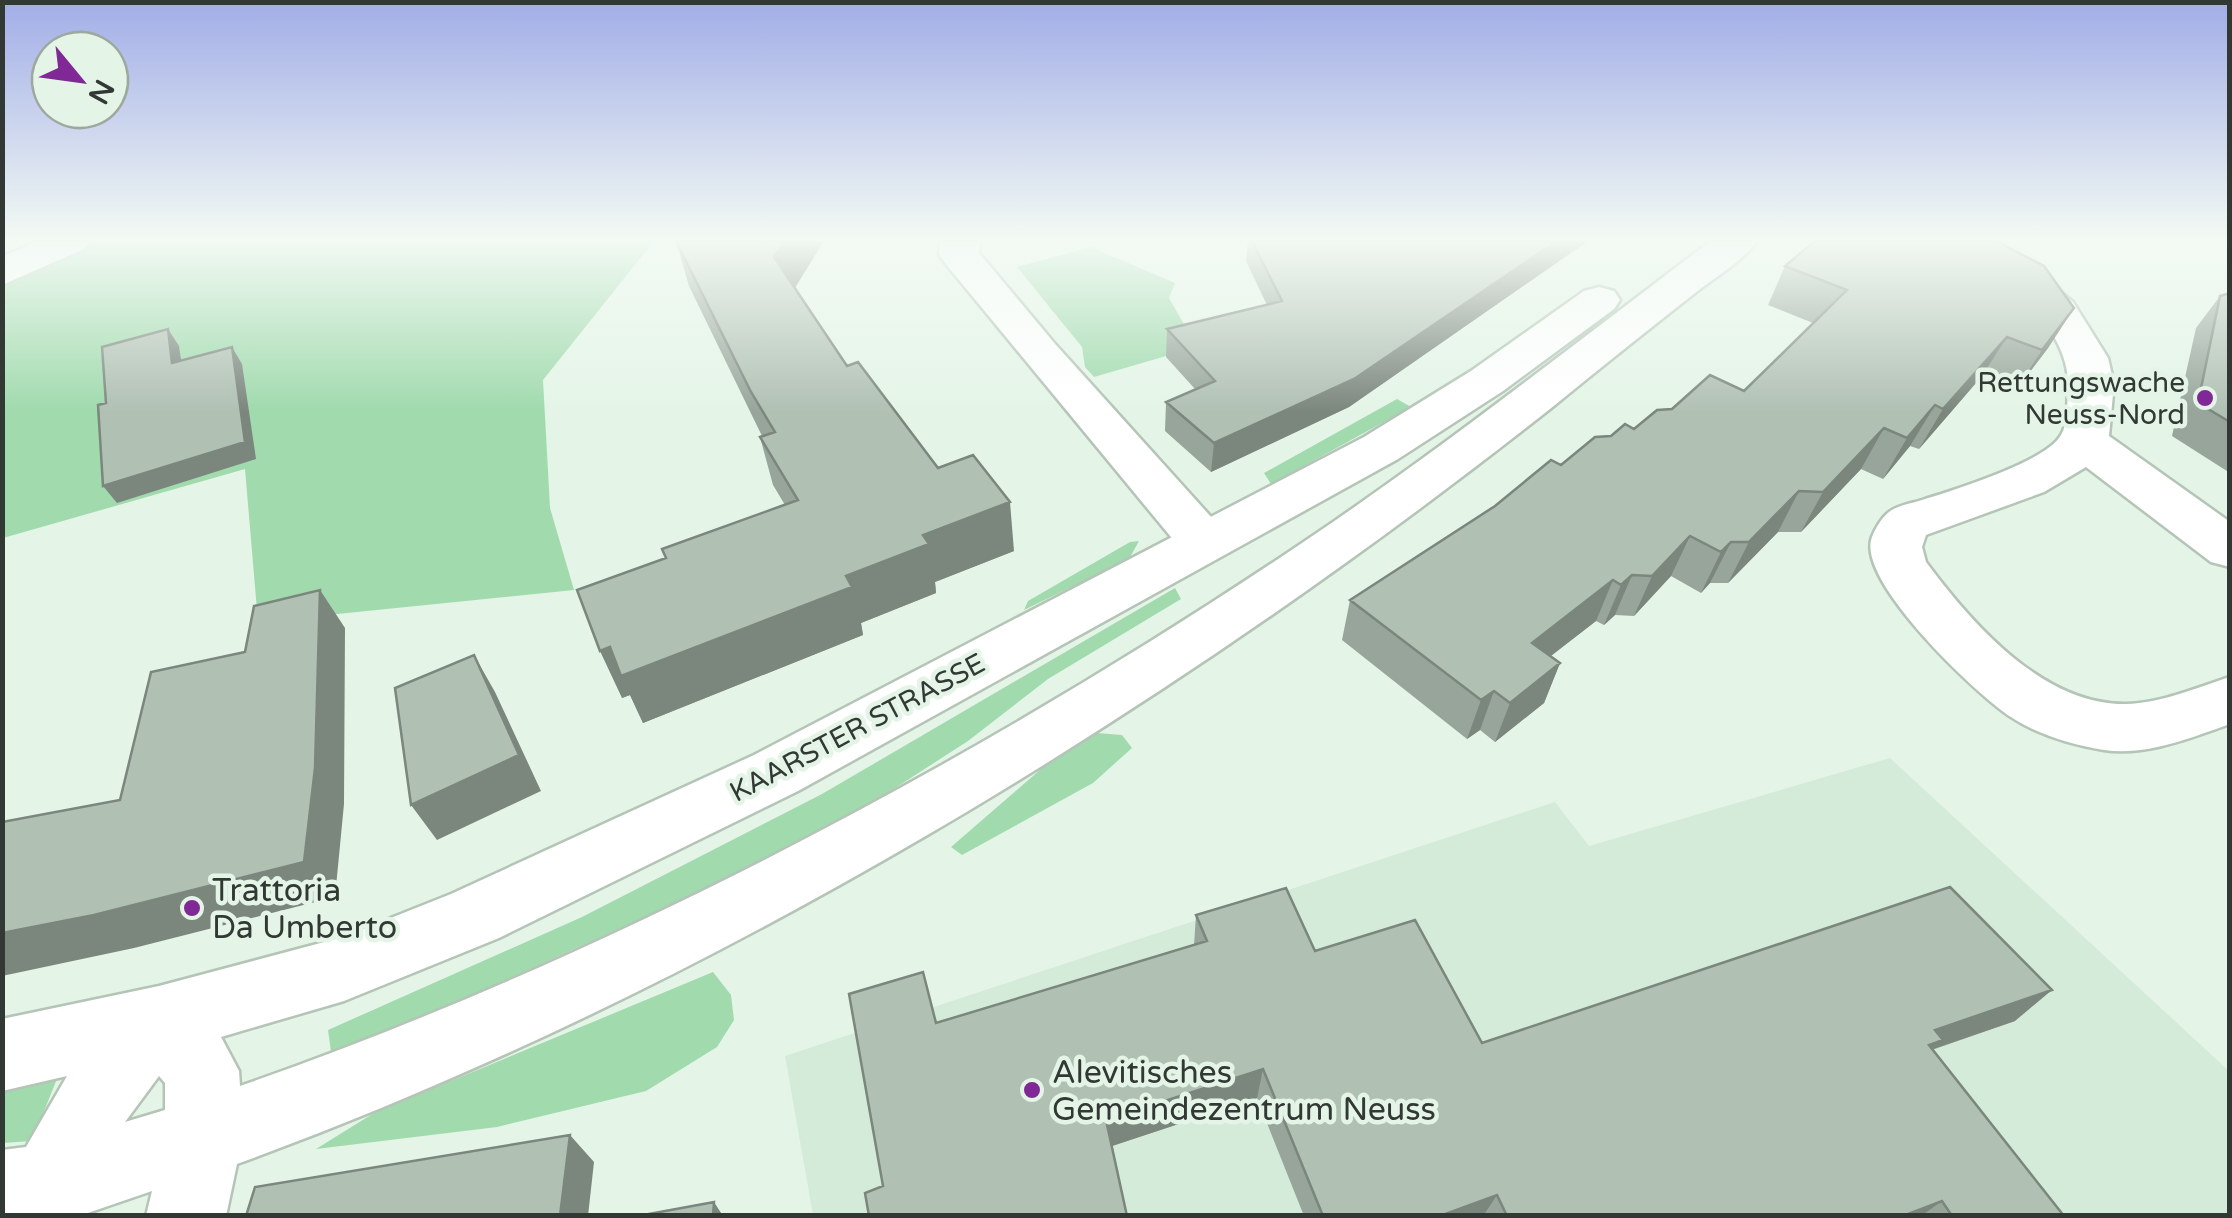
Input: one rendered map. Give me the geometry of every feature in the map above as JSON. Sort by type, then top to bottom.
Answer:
[{"type":"main road","points":[[995,298],[1203,542],[1219,566],[1211,591],[1045,731]]},
{"type":"main road","name":"KAARSTER STRASSE","points":[[2,1054],[159,1020],[344,969],[474,916],[776,773],[1396,439],[1487,381],[1602,298]]},
{"type":"main road","points":[[31,1196],[399,1065],[622,964],[831,852],[1045,731],[1298,571],[1661,298]]},
{"type":"main road","points":[[2046,298],[2060,312],[2085,351],[2092,397],[2084,441],[2059,462],[2008,488],[1908,523],[1897,535],[1896,553],[1903,573],[1927,603],[2015,688],[2030,701],[2071,719],[2113,728],[2141,728],[2230,700]]},
{"type":"main road","points":[[2084,441],[2230,549]]},
{"type":"main road","points":[[31,1196],[103,1086],[159,1020],[202,1072],[204,1137],[186,1216]]},
{"type":"shaded area","points":[[1890,758],[2229,1071],[2229,1215],[813,1215],[785,1056],[1555,802],[1589,846]]},
{"type":"green space","points":[[3,298],[609,298],[543,380],[550,508],[574,590],[258,622],[245,469],[3,538]]},
{"type":"green space","points":[[1042,298],[1169,298],[1197,347],[1094,377],[1085,367],[1082,347]]},
{"type":"green space","points":[[1397,399],[1411,407],[1271,484],[1264,473]]},
{"type":"green space","points":[[1139,541],[1129,559],[1024,610],[1028,601],[1130,542]]},
{"type":"green space","points":[[1175,588],[1181,599],[1048,679],[968,741],[816,839],[332,1059],[328,1030],[582,917],[822,794]]},
{"type":"green space","points":[[1097,733],[1122,735],[1132,748],[1093,783],[962,855],[951,847],[1063,750]]},
{"type":"green space","points":[[713,972],[731,995],[734,1020],[717,1047],[646,1091],[497,1127],[316,1149],[374,1113]]},
{"type":"green space","points":[[63,1064],[32,1141],[3,1143],[3,1077]]},
{"type":"building","points":[[704,298],[801,298],[847,366],[858,362],[938,468],[973,455],[1010,502],[923,535],[929,544],[846,576],[852,587],[621,676],[610,647],[600,651],[577,590],[666,558],[662,549],[798,500],[760,437],[775,432]]},
{"type":"building","points":[[1280,298],[1473,298],[1354,379],[1214,443],[1166,402],[1215,381],[1167,329],[1282,301]]},
{"type":"building","points":[[1839,298],[2067,298],[2074,308],[2042,350],[2007,337],[1943,409],[1935,405],[1907,438],[1884,428],[1823,492],[1799,491],[1749,542],[1731,542],[1721,552],[1690,536],[1652,576],[1632,575],[1621,585],[1613,580],[1532,643],[1560,663],[1510,703],[1494,691],[1481,700],[1350,600],[1495,506],[1551,460],[1561,465],[1595,437],[1611,436],[1625,424],[1634,429],[1657,410],[1672,409],[1710,375],[1744,391]]},
{"type":"building","points":[[2220,298],[2230,298],[2230,422],[2198,403]]},
{"type":"building","points":[[168,329],[172,363],[232,347],[245,442],[103,486],[98,405],[106,403],[102,347]]},
{"type":"building","points":[[320,590],[315,768],[304,862],[94,915],[2,933],[2,822],[120,800],[151,672],[245,652],[254,606]]},
{"type":"building","points":[[474,655],[519,755],[411,805],[395,688]]},
{"type":"building","points":[[1950,887],[2052,990],[1935,1030],[1943,1040],[1929,1045],[2064,1216],[1952,1216],[1942,1201],[1903,1216],[1507,1216],[1497,1195],[1440,1216],[1323,1216],[1263,1069],[1106,1120],[1127,1216],[869,1216],[865,1193],[883,1186],[849,994],[923,972],[936,1023],[1207,941],[1196,915],[1286,888],[1315,951],[1415,920],[1482,1043]]},
{"type":"building","points":[[570,1135],[560,1216],[246,1216],[255,1187]]},
{"type":"building","points":[[714,1202],[713,1216],[638,1216]]},
{"type":"place","name":"Rettungswache Neuss-Nord","points":[[2205,398]]},
{"type":"place","name":"Trattoria Da Umberto","points":[[192,908]]},
{"type":"place","name":"Alevitisches Gemeindezentrum Neuss","points":[[1032,1090]]}]
